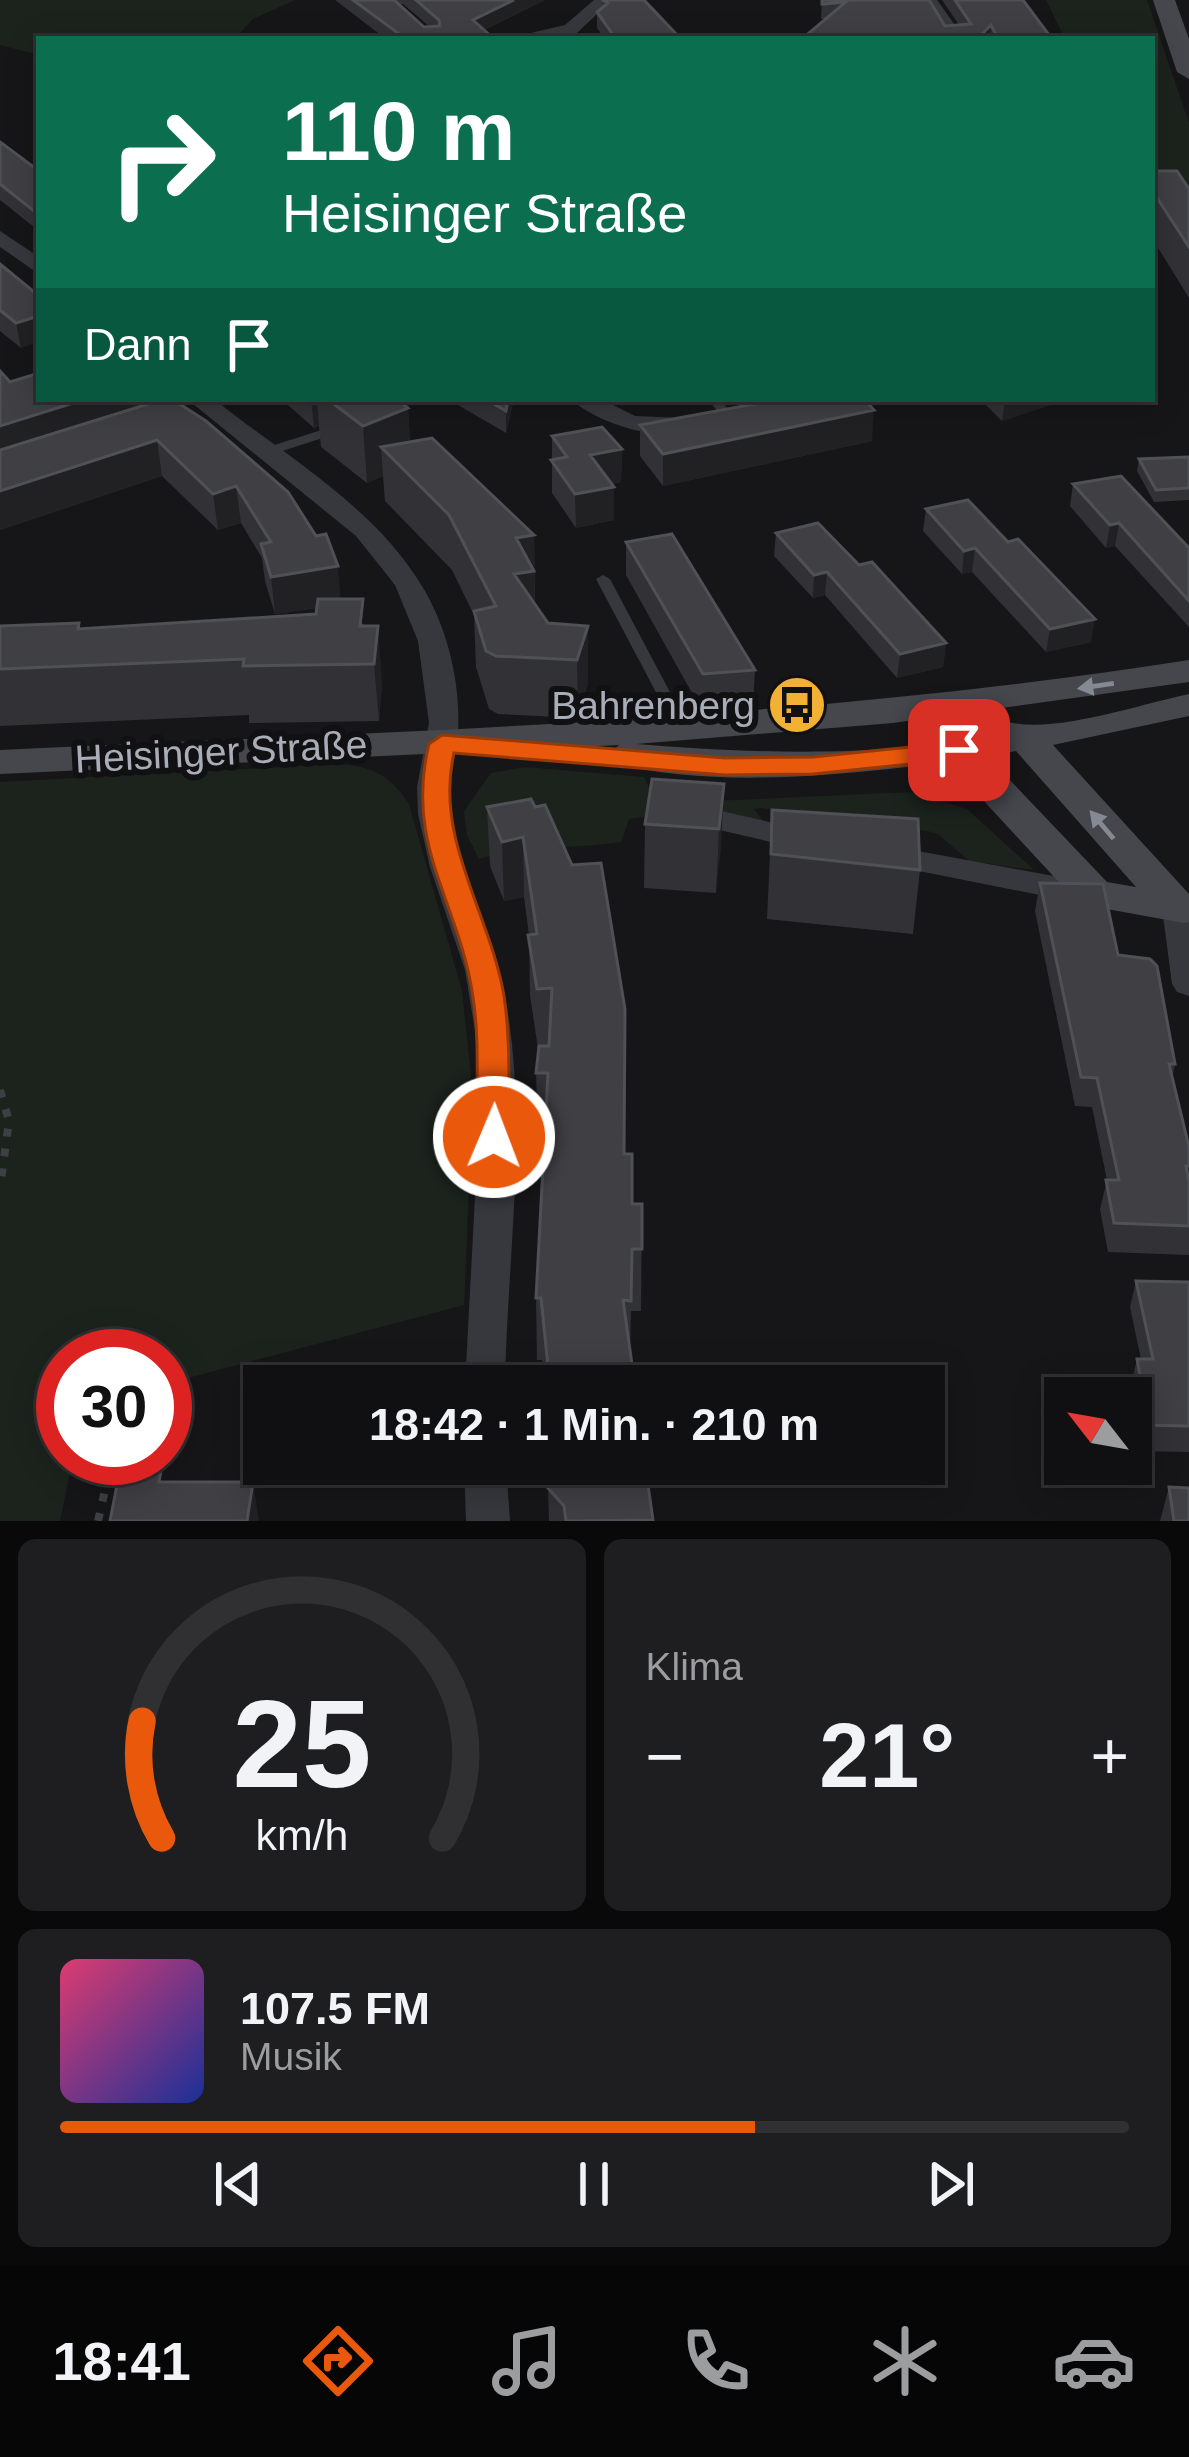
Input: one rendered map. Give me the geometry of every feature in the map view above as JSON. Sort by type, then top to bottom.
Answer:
[{"type":"main road","points":[[1164,0],[1188,66]]},
{"type":"main road","name":"Heisinger Straße","points":[[442,744],[725,766],[813,766],[1189,671]]},
{"type":"main road","name":"Heisinger Straße","points":[[0,762],[332,743],[442,744],[685,733],[937,710],[1027,740],[1189,705]]},
{"type":"main road","points":[[981,726],[1094,893],[1183,909]]},
{"type":"main road","points":[[1027,740],[1183,909]]},
{"type":"street","points":[[574,34],[604,0]]},
{"type":"street","points":[[928,0],[954,36]]},
{"type":"street","points":[[0,237],[36,266]]},
{"type":"street","points":[[591,402],[645,426],[731,410]]},
{"type":"street","points":[[199,408],[271,456],[358,526],[411,589],[444,695],[442,744],[432,788],[447,870],[472,929],[489,998],[496,1090],[486,1365]]},
{"type":"street","points":[[670,808],[1094,893]]},
{"type":"street","points":[[1183,909],[1189,984]]},
{"type":"street","points":[[486,1485],[488,1521]]},
{"type":"lane","points":[[271,456],[352,429]]},
{"type":"lane","points":[[603,579],[685,733]]},
{"type":"path","points":[[0,1090],[9,1121],[0,1188]]},
{"type":"path","points":[[98,1521],[106,1485]]},
{"type":"shaded area","points":[[0,0],[295,0],[253,19],[238,36],[36,36],[36,54],[0,45]]},
{"type":"shaded area","points":[[1046,0],[1147,0],[1189,123],[1189,195],[1170,195],[1155,169],[1155,36],[1064,36]]},
{"type":"shaded area","points":[[339,764],[380,774],[409,804],[462,991],[473,1094],[464,1305],[192,1377],[192,1329],[36,1329],[36,1485],[67,1485],[60,1521],[0,1521],[0,782]]},
{"type":"shaded area","points":[[525,767],[644,777],[662,814],[629,819],[621,842],[479,859],[467,835],[464,811],[491,773]]},
{"type":"shaded area","points":[[912,792],[967,809],[1034,870],[969,861],[938,834],[927,831],[761,808],[754,809],[763,821],[709,813],[711,801]]},
{"type":"building","points":[[353,0],[394,0],[424,27],[440,26],[439,20],[416,0],[514,0],[473,20],[491,36],[402,36]]},
{"type":"building","points":[[602,0],[644,0],[678,36],[614,36],[597,12],[608,3]]},
{"type":"building","points":[[822,0],[929,0],[945,26],[971,24],[955,0],[1023,0],[1049,35],[996,36],[991,25],[980,36],[805,36],[846,2],[822,4]]},
{"type":"building","points":[[0,142],[36,169],[36,213],[0,184]]},
{"type":"building","points":[[1155,171],[1177,171],[1189,189],[1189,247],[1155,195]]},
{"type":"building","points":[[0,264],[36,294],[36,317],[16,323],[0,310]]},
{"type":"building","points":[[0,371],[10,382],[36,374],[36,402],[76,402],[0,426]]},
{"type":"building","points":[[154,402],[177,402],[206,421],[288,492],[316,536],[326,534],[338,566],[271,577],[261,544],[271,542],[236,486],[213,494],[157,440],[0,491],[0,450]]},
{"type":"building","points":[[331,402],[401,402],[408,408],[363,426]]},
{"type":"building","points":[[766,402],[867,402],[874,410],[663,454],[640,425]]},
{"type":"building","points":[[602,427],[622,449],[590,455],[614,487],[575,494],[551,460],[567,457],[552,436]]},
{"type":"building","points":[[432,438],[534,535],[516,538],[534,571],[514,574],[548,623],[588,626],[577,660],[496,656],[486,651],[474,611],[496,606],[449,515],[381,447]]},
{"type":"building","points":[[1189,457],[1189,488],[1156,490],[1139,459]]},
{"type":"building","points":[[1121,476],[1189,548],[1189,601],[1119,523],[1110,525],[1073,484]]},
{"type":"building","points":[[968,500],[1008,542],[1018,539],[1095,619],[1050,629],[975,548],[964,551],[926,509]]},
{"type":"building","points":[[818,523],[859,565],[872,562],[946,643],[900,654],[827,572],[814,575],[776,533]]},
{"type":"building","points":[[672,534],[755,670],[703,674],[626,542]]},
{"type":"building","points":[[318,599],[363,599],[360,626],[378,626],[374,664],[243,666],[244,659],[0,669],[0,626],[79,623],[78,629],[316,614]]},
{"type":"building","points":[[652,779],[724,784],[719,829],[645,824]]},
{"type":"building","points":[[531,799],[535,807],[545,805],[572,865],[601,863],[625,1009],[624,1154],[632,1154],[632,1204],[642,1204],[642,1249],[632,1249],[631,1301],[623,1300],[632,1365],[548,1365],[541,1298],[536,1298],[548,1073],[536,1073],[539,1046],[549,1046],[552,988],[537,989],[528,935],[537,934],[523,837],[502,842],[487,807]]},
{"type":"building","points":[[772,810],[918,819],[920,870],[771,854]]},
{"type":"building","points":[[1040,883],[1103,884],[1118,955],[1150,959],[1157,966],[1175,1064],[1169,1064],[1189,1147],[1189,1226],[1114,1223],[1106,1180],[1119,1180],[1097,1078],[1081,1077]]},
{"type":"building","points":[[1136,1281],[1189,1282],[1189,1426],[1152,1425],[1152,1377],[1128,1376],[1140,1376],[1137,1359],[1153,1359]]},
{"type":"building","points":[[117,1485],[253,1485],[247,1521],[110,1521]]},
{"type":"building","points":[[648,1485],[653,1520],[566,1521],[564,1506],[548,1488]]},
{"type":"building","points":[[1169,1487],[1189,1488],[1189,1521],[1174,1521]]},
{"type":"place","name":"Bahrenberg","points":[[797,705]]},
{"type":"route","points":[[494,1137],[496,1090],[489,998],[472,929],[447,870],[432,788],[442,744],[725,766],[813,766],[959,750]]}]
